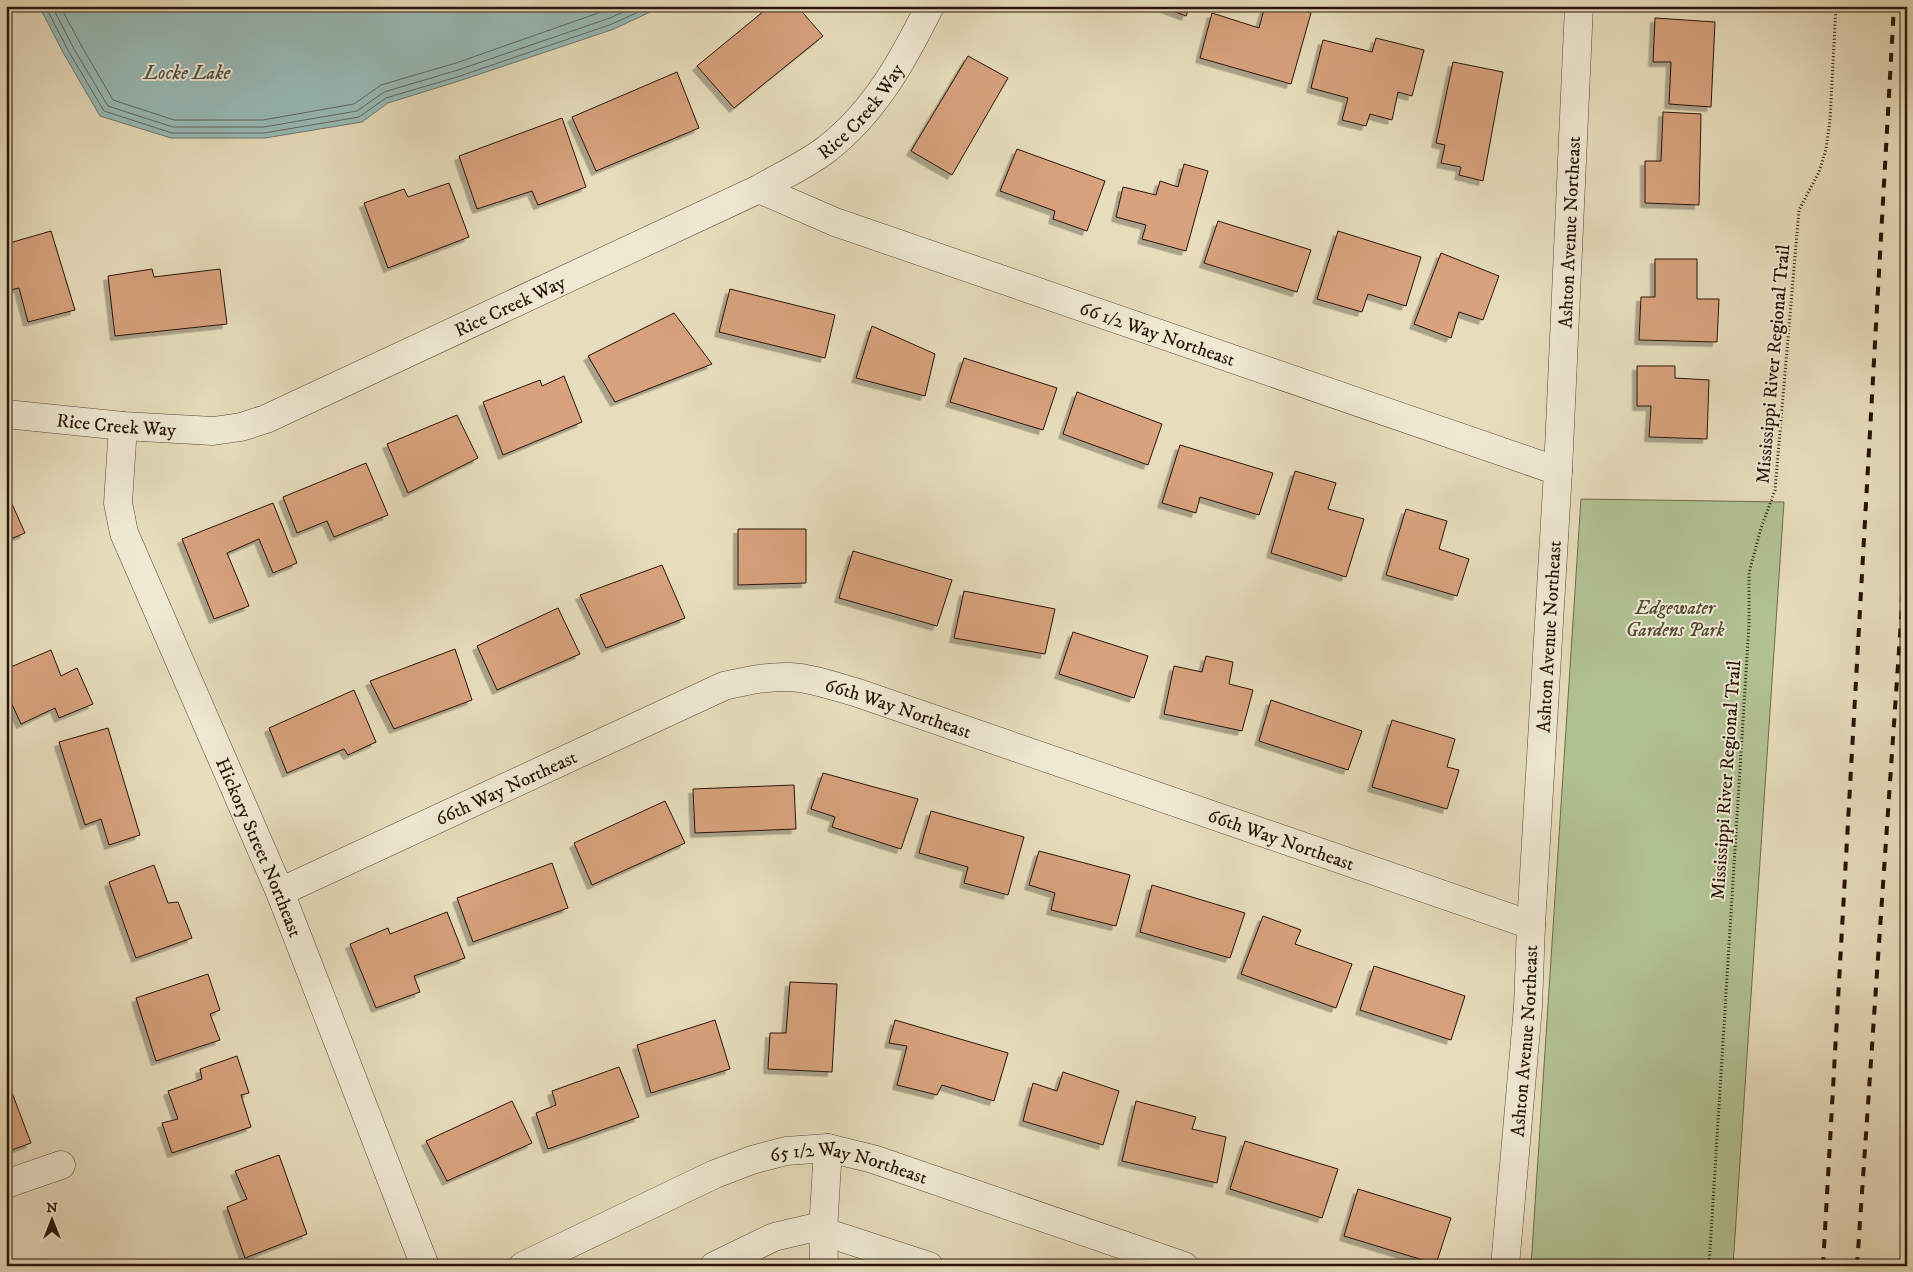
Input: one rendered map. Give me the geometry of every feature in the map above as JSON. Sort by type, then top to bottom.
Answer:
[{"type":"street","name":"Rice Creek Way","points":[[6,414],[123,426],[213,431],[241,427],[266,418],[759,189],[827,149],[860,119],[890,80],[930,6]]},
{"type":"street","name":"Ashton Avenue Northeast","points":[[1505,1266],[1528,1007],[1530,925],[1558,471],[1574,8]]},
{"type":"street","name":"66 1/2 Way Northeast","points":[[759,189],[835,222],[1558,471]]},
{"type":"street","name":"Hickory Street Northeast","points":[[123,426],[118,502],[124,533],[280,892],[425,1266]]},
{"type":"street","name":"66th Way Northeast","points":[[280,892],[724,686],[755,679],[790,677],[858,693],[1530,925]]},
{"type":"street","points":[[824,1266],[823,1231],[828,1148]]},
{"type":"street","name":"65 1/2 Way Northeast","points":[[523,1266],[714,1174],[786,1150],[828,1148],[874,1159],[1184,1266]]},
{"type":"street","points":[[6,1184],[61,1165]]},
{"type":"street","points":[[714,1266],[774,1237],[812,1228],[929,1266]]},
{"type":"path","name":"Mississippi River Regional Trail","points":[[1709,1266],[1749,624],[1749,573],[1761,528],[1775,490],[1799,210],[1819,172],[1826,149],[1830,120],[1836,6]]},
{"type":"green space","name":"Edgewater Gardens Park","points":[[1581,499],[1784,502],[1733,1266],[1531,1266]]},
{"type":"water","name":"Locke Lake","points":[[39,6],[663,6],[614,29],[388,103],[362,122],[265,138],[171,138],[100,116]]},
{"type":"building","points":[[770,6],[797,6],[823,36],[734,108],[697,66]]},
{"type":"building","points":[[1160,6],[1190,6],[1186,16]]},
{"type":"building","points":[[1265,6],[1288,6],[1311,13],[1291,84],[1200,58],[1212,13],[1259,28]]},
{"type":"building","points":[[1655,18],[1715,22],[1711,107],[1669,104],[1671,62],[1653,62]]},
{"type":"building","points":[[1376,38],[1424,50],[1412,96],[1398,92],[1392,120],[1370,114],[1366,126],[1342,120],[1348,98],[1311,88],[1323,40],[1372,52]]},
{"type":"building","points":[[968,56],[1008,78],[952,175],[911,151]]},
{"type":"building","points":[[1453,62],[1503,72],[1483,181],[1459,175],[1461,167],[1441,163],[1445,145],[1436,143]]},
{"type":"building","points":[[677,72],[699,128],[596,171],[572,117]]},
{"type":"building","points":[[1663,112],[1701,114],[1699,205],[1645,203],[1645,161],[1661,161]]},
{"type":"building","points":[[562,118],[586,187],[538,205],[532,191],[477,209],[459,156]]},
{"type":"building","points":[[1017,149],[1105,181],[1087,231],[1053,219],[1055,211],[1000,191]]},
{"type":"building","points":[[1184,164],[1208,171],[1186,251],[1142,239],[1146,225],[1116,217],[1123,187],[1156,195],[1160,181],[1178,187]]},
{"type":"building","points":[[449,183],[469,237],[388,268],[364,203],[404,189],[408,197]]},
{"type":"building","points":[[1218,221],[1311,250],[1297,292],[1204,263]]},
{"type":"building","points":[[51,231],[75,310],[28,322],[19,288],[6,291],[6,244]]},
{"type":"building","points":[[1338,231],[1421,257],[1406,306],[1368,294],[1362,312],[1317,299]]},
{"type":"building","points":[[1441,253],[1499,276],[1483,320],[1459,312],[1451,338],[1414,324]]},
{"type":"building","points":[[1655,259],[1697,259],[1697,299],[1719,299],[1717,342],[1639,340],[1641,297],[1655,297]]},
{"type":"building","points":[[152,269],[154,277],[220,269],[227,324],[115,336],[108,276]]},
{"type":"building","points":[[730,289],[835,315],[825,358],[719,332]]},
{"type":"building","points":[[674,313],[712,364],[615,402],[588,356]]},
{"type":"building","points":[[872,326],[935,354],[925,396],[856,378]]},
{"type":"building","points":[[964,358],[1057,388],[1043,430],[950,402]]},
{"type":"building","points":[[1637,366],[1675,366],[1675,378],[1709,380],[1707,439],[1649,437],[1651,406],[1637,406]]},
{"type":"building","points":[[564,376],[582,422],[503,455],[483,402],[540,380],[542,386]]},
{"type":"building","points":[[1077,392],[1162,424],[1148,465],[1063,434]]},
{"type":"building","points":[[457,415],[478,458],[408,493],[387,444]]},
{"type":"building","points":[[1180,445],[1273,473],[1259,515],[1200,497],[1196,513],[1162,503]]},
{"type":"building","points":[[366,463],[388,515],[334,537],[327,521],[297,533],[283,497]]},
{"type":"building","points":[[1295,471],[1336,483],[1328,509],[1364,519],[1346,577],[1271,553]]},
{"type":"building","points":[[8,495],[25,533],[6,541],[6,496]]},
{"type":"building","points":[[273,503],[297,563],[273,573],[259,539],[227,553],[249,606],[214,619],[182,539]]},
{"type":"building","points":[[1406,509],[1447,521],[1439,549],[1469,559],[1457,596],[1386,575]]},
{"type":"building","points":[[738,529],[806,529],[806,583],[738,585]]},
{"type":"building","points":[[853,551],[952,580],[937,626],[839,598]]},
{"type":"building","points":[[662,565],[685,618],[606,648],[580,595]]},
{"type":"building","points":[[964,591],[1055,609],[1045,654],[954,638]]},
{"type":"building","points":[[558,608],[580,654],[497,690],[477,646]]},
{"type":"building","points":[[1073,632],[1148,656],[1134,698],[1059,674]]},
{"type":"building","points":[[455,649],[472,700],[394,729],[370,681]]},
{"type":"building","points":[[51,650],[61,676],[77,668],[93,704],[59,718],[55,708],[21,724],[6,691],[6,669]]},
{"type":"building","points":[[1206,656],[1233,662],[1229,684],[1253,690],[1242,731],[1164,714],[1174,666],[1202,672]]},
{"type":"building","points":[[354,690],[376,742],[348,755],[344,749],[287,773],[269,728]]},
{"type":"building","points":[[1271,700],[1362,731],[1348,770],[1259,741]]},
{"type":"building","points":[[1392,720],[1455,739],[1447,767],[1459,770],[1447,809],[1372,787]]},
{"type":"building","points":[[108,728],[140,835],[109,845],[101,819],[85,825],[59,742]]},
{"type":"building","points":[[823,773],[918,799],[901,849],[832,827],[835,817],[811,809]]},
{"type":"building","points":[[794,785],[796,829],[695,833],[693,789]]},
{"type":"building","points":[[665,801],[685,843],[592,885],[574,843]]},
{"type":"building","points":[[931,811],[1024,837],[1008,895],[964,883],[968,867],[919,853]]},
{"type":"building","points":[[1039,851],[1130,875],[1116,926],[1051,910],[1055,893],[1029,885]]},
{"type":"building","points":[[552,863],[568,908],[473,942],[457,898]]},
{"type":"building","points":[[154,865],[168,903],[178,902],[192,938],[136,958],[109,882]]},
{"type":"building","points":[[1152,885],[1245,913],[1230,958],[1140,932]]},
{"type":"building","points":[[447,912],[465,958],[414,976],[420,992],[376,1008],[350,944],[388,928],[390,934]]},
{"type":"building","points":[[1263,916],[1301,930],[1295,944],[1352,964],[1336,1008],[1241,974]]},
{"type":"building","points":[[1374,966],[1465,996],[1451,1040],[1360,1010]]},
{"type":"building","points":[[208,974],[220,1010],[210,1014],[220,1040],[156,1061],[136,998]]},
{"type":"building","points":[[790,982],[837,984],[832,1072],[768,1069],[770,1033],[786,1033]]},
{"type":"building","points":[[715,1020],[730,1069],[651,1093],[637,1045]]},
{"type":"building","points":[[895,1020],[1008,1053],[994,1101],[942,1085],[937,1095],[897,1085],[907,1046],[889,1043]]},
{"type":"building","points":[[237,1056],[249,1093],[241,1095],[251,1127],[172,1153],[162,1123],[178,1119],[168,1091],[202,1079],[200,1069]]},
{"type":"building","points":[[619,1067],[639,1117],[548,1149],[536,1113],[556,1105],[552,1091]]},
{"type":"building","points":[[1063,1072],[1119,1091],[1103,1145],[1023,1121],[1033,1083],[1057,1091]]},
{"type":"building","points":[[6,1077],[31,1143],[6,1152]]},
{"type":"building","points":[[512,1101],[532,1143],[447,1181],[426,1141]]},
{"type":"building","points":[[1136,1101],[1196,1117],[1192,1129],[1226,1137],[1217,1183],[1122,1161]]},
{"type":"building","points":[[1245,1141],[1338,1169],[1322,1218],[1230,1189]]},
{"type":"building","points":[[279,1155],[307,1234],[245,1258],[227,1207],[247,1199],[235,1171]]},
{"type":"building","points":[[1358,1189],[1451,1218],[1436,1264],[1344,1236]]},
{"type":"railway","points":[[1823,1266],[1894,6]]},
{"type":"railway","points":[[1857,1266],[1907,533]]}]
